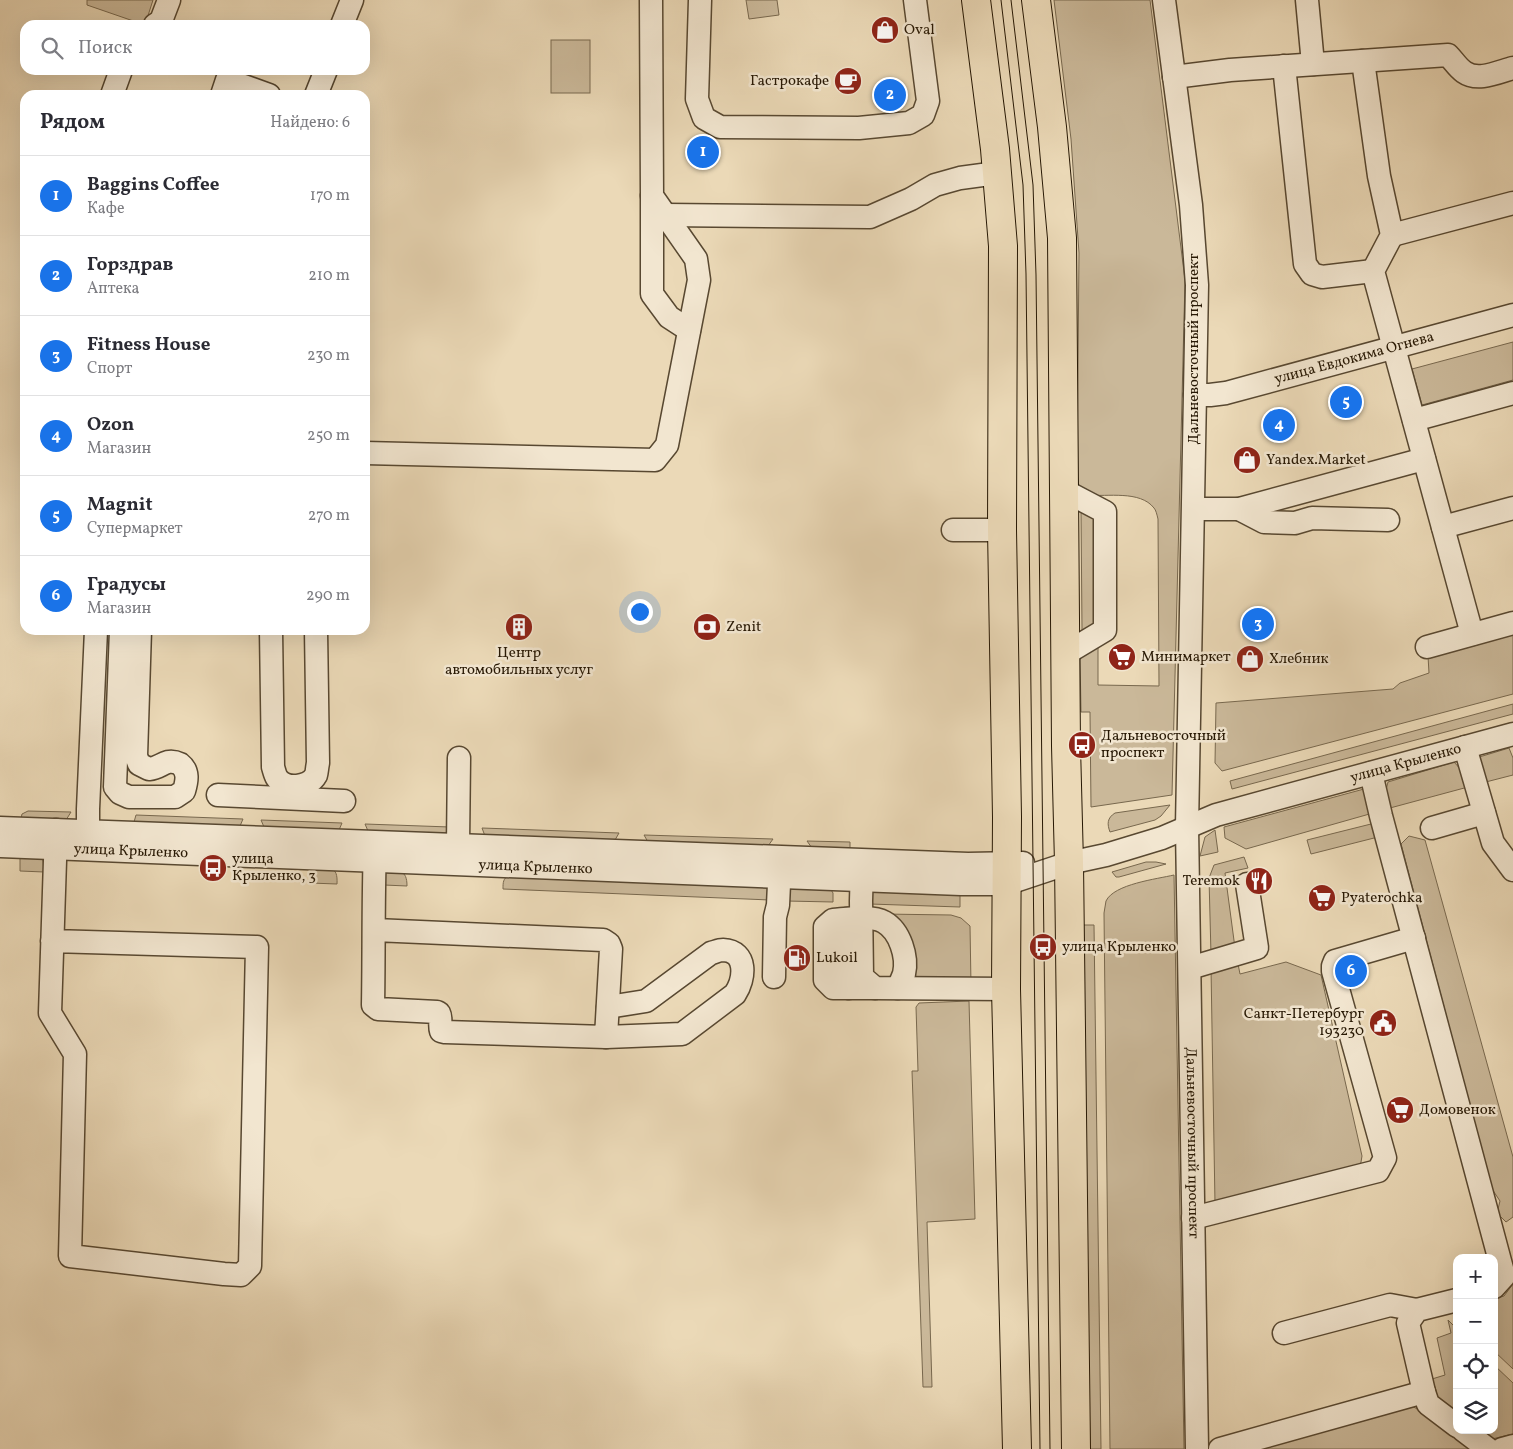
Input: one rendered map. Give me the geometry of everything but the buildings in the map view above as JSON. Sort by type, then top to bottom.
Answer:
[{"type":"main road","points":[[976,0],[997,173],[1003,246],[1002,530],[1007,817],[1006,989],[1017,1449]]},
{"type":"main road","points":[[1036,0],[1052,127],[1062,238],[1065,654],[1076,1449]]},
{"type":"street","points":[[161,20],[169,0]]},
{"type":"street","points":[[344,20],[352,0]]},
{"type":"street","points":[[651,0],[652,294],[669,317],[689,330]]},
{"type":"street","points":[[700,0],[697,99],[704,118],[720,127],[860,128],[909,123],[923,115],[928,100],[915,0]]},
{"type":"street","name":"Дальневосточный проспект","points":[[1164,0],[1191,205],[1197,286],[1187,827],[1197,1449]]},
{"type":"street","points":[[1307,0],[1313,64]]},
{"type":"street","points":[[1174,77],[1230,70],[1448,55],[1462,71],[1471,76],[1481,76],[1513,68]]},
{"type":"street","points":[[1363,61],[1379,176],[1392,235],[1373,271],[1472,634]]},
{"type":"street","points":[[1284,66],[1305,264],[1312,274],[1322,277],[1373,271]]},
{"type":"street","points":[[114,90],[119,75]]},
{"type":"street","points":[[318,90],[324,75]]},
{"type":"street","points":[[224,90],[227,80],[255,90]]},
{"type":"street","points":[[665,215],[870,217],[911,199],[934,185],[960,178],[997,173]]},
{"type":"street","points":[[370,453],[655,460],[667,446],[699,280],[696,259],[652,196]]},
{"type":"street","points":[[1392,235],[1513,202]]},
{"type":"street","name":"улица Евдокима Огнева","points":[[1195,395],[1226,393],[1513,315]]},
{"type":"street","points":[[1414,420],[1513,393]]},
{"type":"street","points":[[1194,509],[1238,510],[1424,459]]},
{"type":"street","points":[[1065,492],[1105,512],[1105,630],[1065,654]]},
{"type":"street","points":[[1443,527],[1513,508]]},
{"type":"street","points":[[1238,510],[1264,522],[1295,522],[1312,518],[1388,520]]},
{"type":"street","points":[[953,530],[1002,530]]},
{"type":"street","points":[[1427,647],[1513,623]]},
{"type":"street","points":[[88,840],[96,635]]},
{"type":"street","points":[[121,635],[115,787],[129,797],[175,797],[184,791],[187,780],[186,771],[182,766],[174,761],[166,762],[157,768],[148,769],[139,764],[136,756],[140,635]]},
{"type":"street","points":[[271,635],[273,766],[277,778],[286,785],[296,786],[307,783],[315,776],[318,763],[316,635]]},
{"type":"street","name":"улица Крыленко","points":[[0,846],[55,839],[780,867],[862,871],[967,885],[1007,873],[1106,855],[1162,838],[1216,816],[1513,734]]},
{"type":"street","points":[[1465,747],[1493,843],[1513,870]]},
{"type":"street","points":[[458,845],[459,758]]},
{"type":"street","points":[[1371,772],[1414,938],[1505,1252],[1504,1276],[1498,1283]]},
{"type":"street","points":[[218,795],[344,801]]},
{"type":"street","points":[[1432,828],[1484,813]]},
{"type":"street","name":"улица Крыленко","points":[[0,828],[55,839]]},
{"type":"street","points":[[52,941],[257,947],[250,1266],[241,1275],[70,1256],[75,1054],[50,1012],[52,941],[55,839]]},
{"type":"street","name":"улица Крыленко","points":[[375,851],[458,845],[780,867]]},
{"type":"street","points":[[375,851],[373,1005],[378,1009],[440,1013],[441,1031],[606,1037],[676,1035],[687,1031],[735,994],[740,987],[742,977],[743,969],[740,959],[734,952],[722,950],[711,953],[646,1001],[608,1007]]},
{"type":"street","points":[[774,977],[775,917],[778,905],[780,867]]},
{"type":"street","points":[[862,871],[854,919],[862,977],[875,988]]},
{"type":"street","points":[[1190,968],[1257,948],[1247,884]]},
{"type":"street","points":[[898,988],[904,972],[905,956],[893,929],[884,921],[873,919],[833,920],[825,927],[825,980],[833,988],[1006,989]]},
{"type":"street","points":[[375,930],[603,940],[609,944],[611,950],[606,1037]]},
{"type":"street","points":[[1193,1218],[1378,1171],[1385,1158],[1333,972],[1333,966],[1335,961],[1414,938]]},
{"type":"street","points":[[1284,1333],[1390,1305],[1418,1310],[1453,1301]]},
{"type":"street","points":[[1418,1310],[1408,1323],[1424,1392],[1428,1404],[1453,1423]]},
{"type":"street","points":[[1220,1449],[1424,1392]]},
{"type":"street","points":[[1468,1434],[1488,1449]]},
{"type":"street","points":[[1502,1449],[1513,1446]]},
{"type":"shaded area","points":[[87,0],[153,0],[147,20],[130,20],[87,5]]},
{"type":"shaded area","points":[[746,0],[777,0],[779,15],[749,19]]},
{"type":"shaded area","points":[[1054,0],[1150,0],[1185,280],[1172,795],[1091,807],[1090,712],[1081,712],[1080,656],[1098,641],[1098,685],[1159,686],[1158,519],[1156,511],[1148,502],[1132,497],[1088,495],[1079,487],[1077,475],[1079,253],[1071,139]]},
{"type":"shaded area","points":[[551,40],[590,40],[590,93],[551,93]]},
{"type":"shaded area","points":[[1513,342],[1513,380],[1422,405],[1412,369]]},
{"type":"shaded area","points":[[1081,510],[1097,517],[1102,610],[1092,627],[1082,630]]},
{"type":"shaded area","points":[[1513,633],[1513,694],[1222,771],[1215,763],[1216,703],[1393,689],[1400,683],[1429,673],[1428,656]]},
{"type":"shaded area","points":[[1513,704],[1513,714],[1232,789],[1230,781]]},
{"type":"shaded area","points":[[1509,748],[1513,758],[1513,775],[1478,784],[1476,758]]},
{"type":"shaded area","points":[[1454,762],[1463,772],[1468,787],[1390,808],[1386,790],[1388,782]]},
{"type":"shaded area","points":[[1364,789],[1373,813],[1246,849],[1225,838],[1224,827]]},
{"type":"shaded area","points":[[1170,805],[1155,820],[1110,832],[1108,821],[1115,813]]},
{"type":"shaded area","points":[[28,811],[71,812],[66,820],[21,818],[22,814]]},
{"type":"shaded area","points":[[136,815],[243,819],[240,826],[134,822]]},
{"type":"shaded area","points":[[261,820],[342,823],[339,830],[264,827]]},
{"type":"shaded area","points":[[1375,823],[1378,837],[1311,854],[1307,840]]},
{"type":"shaded area","points":[[365,824],[450,827],[445,834],[368,831]]},
{"type":"shaded area","points":[[482,828],[619,833],[615,840],[485,836]]},
{"type":"shaded area","points":[[1215,830],[1218,852],[1200,856],[1205,837]]},
{"type":"shaded area","points":[[644,835],[773,839],[768,846],[648,842]]},
{"type":"shaded area","points":[[1409,836],[1425,840],[1513,1157],[1513,1217],[1506,1222],[1497,1213],[1500,1201],[1492,1189],[1401,844]]},
{"type":"shaded area","points":[[807,841],[850,842],[850,849],[812,848]]},
{"type":"shaded area","points":[[20,857],[38,857],[43,860],[44,872],[20,871]]},
{"type":"shaded area","points":[[1244,857],[1248,868],[1225,873],[1235,948],[1211,955],[1209,878],[1214,865]]},
{"type":"shaded area","points":[[1146,862],[1166,864],[1119,877],[1116,877],[1112,872]]},
{"type":"shaded area","points":[[314,868],[332,869],[336,874],[337,884],[310,883],[311,870]]},
{"type":"shaded area","points":[[385,871],[398,871],[404,874],[407,886],[384,885]]},
{"type":"shaded area","points":[[509,875],[766,885],[771,892],[770,900],[503,889],[504,881]]},
{"type":"shaded area","points":[[1174,875],[1184,1449],[1110,1449],[1104,913],[1106,901],[1118,890],[1137,883]]},
{"type":"shaded area","points":[[790,886],[830,888],[833,893],[833,902],[786,901]]},
{"type":"shaded area","points":[[873,889],[960,893],[960,907],[870,904]]},
{"type":"shaded area","points":[[883,914],[951,915],[961,918],[970,926],[971,985],[910,984]]},
{"type":"shaded area","points":[[1082,925],[1094,925],[1101,1449],[1090,1449]]},
{"type":"shaded area","points":[[1237,959],[1240,974],[1286,962],[1321,975],[1362,1156],[1360,1168],[1215,1204],[1211,968]]},
{"type":"shaded area","points":[[969,1001],[975,1219],[927,1222],[932,1387],[923,1387],[912,1071],[918,1071],[916,1007],[919,1003]]},
{"type":"shaded area","points":[[1513,1284],[1513,1369],[1498,1355],[1498,1298],[1504,1296]]},
{"type":"shaded area","points":[[1448,1320],[1453,1325],[1453,1410],[1438,1400],[1432,1379],[1445,1375],[1437,1338],[1451,1333]]},
{"type":"shaded area","points":[[1498,1369],[1513,1383],[1513,1434],[1492,1439],[1486,1434],[1498,1434]]},
{"type":"shaded area","points":[[1411,1405],[1476,1449],[1243,1449]]},
{"type":"tram line","points":[[1001,0],[1023,185],[1026,274],[1040,1449]]},
{"type":"tram line","points":[[1011,0],[1033,185],[1036,275],[1050,1449]]},
{"type":"place","name":"Oval","points":[[885,30]]},
{"type":"place","name":"Гастрокафе","points":[[848,81]]},
{"type":"place","name":"Горздрав","points":[[890,95]]},
{"type":"place","name":"Baggins Coffee","points":[[703,152]]},
{"type":"place","name":"Magnit","points":[[1346,402]]},
{"type":"place","name":"Ozon","points":[[1279,425]]},
{"type":"place","name":"Yandex.Market","points":[[1247,460]]},
{"type":"place","name":"Fitness House","points":[[1258,624]]},
{"type":"place","name":"Центр автомобильных услуг","points":[[519,627]]},
{"type":"place","name":"Zenit","points":[[707,627]]},
{"type":"place","name":"Минимаркет","points":[[1122,657]]},
{"type":"place","name":"Хлебник","points":[[1250,659]]},
{"type":"place","name":"Дальневосточный проспект","points":[[1082,745]]},
{"type":"place","name":"улица Крыленко, 3","points":[[213,868]]},
{"type":"place","name":"Teremok","points":[[1259,881]]},
{"type":"place","name":"Pyaterochka","points":[[1322,898]]},
{"type":"place","name":"улица Крыленко","points":[[1043,947]]},
{"type":"place","name":"Lukoil","points":[[797,958]]},
{"type":"place","name":"Градусы","points":[[1351,971]]},
{"type":"place","name":"Санкт-Петербург 193230","points":[[1383,1023]]},
{"type":"place","name":"Домовенок","points":[[1400,1110]]}]
